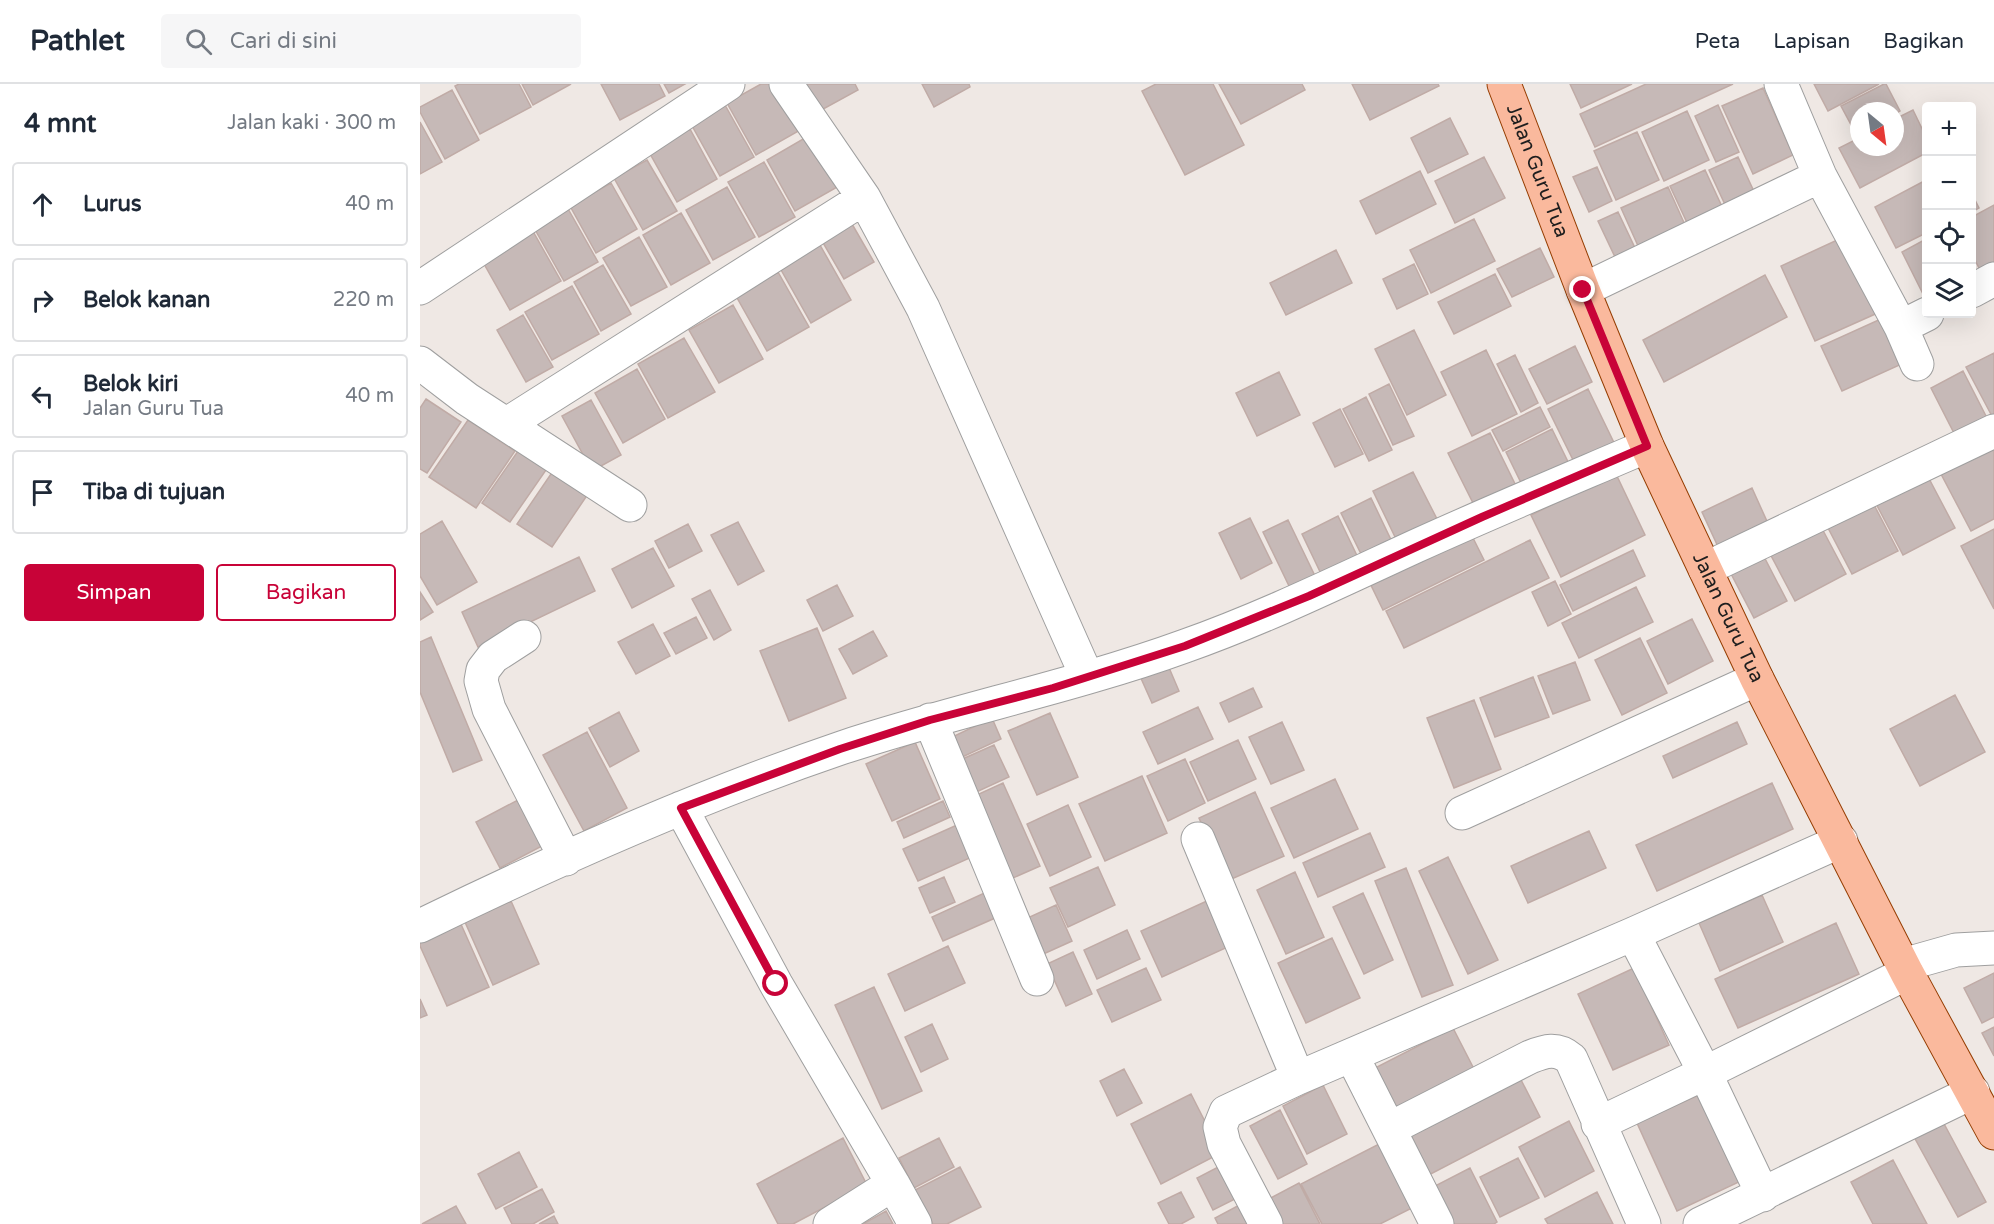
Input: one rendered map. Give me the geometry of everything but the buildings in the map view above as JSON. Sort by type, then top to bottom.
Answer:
[{"type":"main road","name":"Jalan Guru Tua","points":[[1504,84],[1583,290],[1647,446],[1757,679],[1905,969],[1994,1133]]},
{"type":"street","points":[[420,288],[728,84]]},
{"type":"street","points":[[786,84],[864,198],[923,308],[1087,677]]},
{"type":"street","points":[[1781,84],[1820,176],[1914,320],[1917,364]]},
{"type":"street","points":[[1583,290],[1820,176]]},
{"type":"street","points":[[507,424],[864,198]]},
{"type":"street","points":[[1976,288],[1994,279]]},
{"type":"street","points":[[420,363],[467,399],[630,505]]},
{"type":"street","points":[[1705,569],[1994,431]]},
{"type":"street","points":[[420,926],[681,808],[840,749],[930,720],[1053,688],[1185,646],[1309,596],[1482,517],[1647,446]]},
{"type":"street","points":[[524,637],[493,657],[483,670],[481,681],[489,709],[566,859]]},
{"type":"street","points":[[1462,813],[1757,679]]},
{"type":"street","points":[[930,720],[1036,979]]},
{"type":"street","points":[[681,808],[776,984],[915,1224]]},
{"type":"street","points":[[1198,839],[1298,1078]]},
{"type":"street","points":[[1266,1224],[1224,1144],[1220,1127],[1226,1112],[1298,1078],[1633,934],[1841,841]]},
{"type":"street","points":[[1633,934],[1706,1073],[1763,1195]]},
{"type":"street","points":[[1598,1124],[1706,1073],[1905,969],[1956,950],[1994,948]]},
{"type":"street","points":[[1389,1129],[1530,1057],[1553,1050],[1565,1054],[1570,1059],[1644,1224]]},
{"type":"street","points":[[1352,1056],[1437,1224]]},
{"type":"street","points":[[1700,1224],[1972,1092]]},
{"type":"street","points":[[830,1224],[893,1184]]},
{"type":"route","points":[[776,984],[681,808],[840,749],[930,720],[1053,688],[1185,646],[1309,596],[1482,517],[1647,446],[1583,290]]}]
